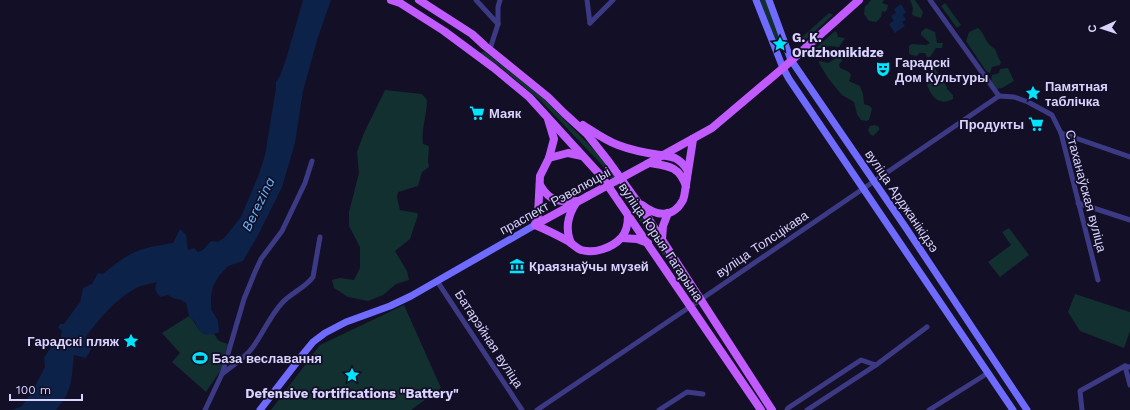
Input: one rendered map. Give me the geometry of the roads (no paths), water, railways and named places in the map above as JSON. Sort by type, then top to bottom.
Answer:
[{"type":"main road","name":"вуліца Юрыя Гагарына","points":[[391,0],[400,3],[444,31],[494,68],[529,97],[548,116],[583,157],[602,176],[761,410]]},
{"type":"main road","name":"вуліца Юрыя Гагарына","points":[[419,0],[467,30],[548,97],[587,134],[637,201],[772,410]]},
{"type":"main road","name":"вуліца Арджанікідзэ","points":[[756,0],[783,68],[1014,410]]},
{"type":"main road","name":"вуліца Арджанікідзэ","points":[[769,0],[791,60],[874,180],[1027,410]]},
{"type":"main road","name":"праспект Рэвалюцыі","points":[[260,410],[313,342],[325,333],[346,322],[404,299],[578,201],[712,128],[783,68],[858,0]]},
{"type":"main road","points":[[564,113],[618,145],[676,158],[688,171]]},
{"type":"main road","points":[[548,116],[554,139],[542,171],[538,215],[535,226],[548,230],[571,243],[578,249],[596,250],[615,243],[622,238],[627,225],[628,215]]},
{"type":"main road","points":[[662,239],[663,226],[668,214],[679,206],[683,200],[693,139]]},
{"type":"main road","points":[[548,158],[568,153],[583,157]]},
{"type":"main road","points":[[648,163],[665,165],[674,169],[681,175],[686,186]]},
{"type":"main road","points":[[540,185],[546,194],[556,201],[578,201]]},
{"type":"main road","points":[[571,243],[568,238],[568,224],[570,213],[578,201]]},
{"type":"main road","points":[[637,201],[648,210],[655,213],[668,214]]},
{"type":"main road","points":[[622,238],[637,239],[648,243]]},
{"type":"street","points":[[476,0],[498,24]]},
{"type":"street","points":[[490,49],[498,24],[498,7],[500,0]]},
{"type":"street","points":[[587,0],[590,23],[613,0]]},
{"type":"street","points":[[930,0],[999,96]]},
{"type":"street","name":"Стаханаўская вуліца","points":[[999,96],[1014,97],[1028,102],[1052,115],[1060,133],[1098,280]]},
{"type":"street","name":"вуліца Толсцікава","points":[[537,410],[691,307],[874,180],[999,96]]},
{"type":"street","points":[[1060,133],[1130,157]]},
{"type":"street","points":[[205,410],[222,374],[244,299],[255,272],[261,259],[282,231],[305,183],[312,161]]},
{"type":"street","points":[[1078,203],[1130,220]]},
{"type":"street","points":[[222,374],[245,356],[283,301],[309,282],[313,277],[320,236]]},
{"type":"street","name":"Батарэйная вуліца","points":[[437,281],[522,410]]},
{"type":"street","points":[[806,410],[876,365],[927,327]]},
{"type":"street","points":[[787,410],[861,360],[876,365]]},
{"type":"street","points":[[1082,410],[1080,391],[1128,366],[1130,385]]},
{"type":"street","points":[[929,410],[988,373]]},
{"type":"street","points":[[659,410],[687,392],[704,394]]},
{"type":"water","name":"Berezina","points":[[303,0],[331,0],[318,37],[303,91],[295,143],[282,187],[243,261],[228,266],[213,286],[211,309],[218,321],[219,332],[205,335],[199,330],[195,322],[189,316],[186,303],[168,295],[161,297],[157,294],[155,288],[157,282],[138,287],[115,303],[87,335],[86,338],[92,339],[91,349],[86,358],[74,355],[70,385],[66,397],[56,410],[12,410],[22,406],[30,395],[30,390],[34,388],[45,367],[44,358],[52,345],[56,344],[60,339],[62,331],[58,327],[60,324],[64,324],[80,302],[83,288],[92,284],[98,273],[103,274],[137,251],[173,243],[180,229],[186,235],[188,250],[194,248],[198,252],[203,250],[211,241],[218,242],[225,237],[241,217],[259,174],[265,155],[276,82],[280,76],[287,56]]},
{"type":"water","points":[[901,4],[906,12],[903,15],[906,20],[902,22],[905,26],[895,33],[889,24],[894,21],[891,16],[896,13],[894,9]]},
{"type":"place","name":"G. K. Ordzhonikidze","points":[[780,44]]},
{"type":"place","name":"Гарадскі Дом Культуры","points":[[883,69]]},
{"type":"place","name":"Памятная таблічка","points":[[1033,93]]},
{"type":"place","name":"Маяк","points":[[477,113]]},
{"type":"place","name":"Продукты","points":[[1036,124]]},
{"type":"place","name":"Краязнаўчы музей","points":[[517,266]]},
{"type":"place","name":"Гарадскі пляж","points":[[131,341]]},
{"type":"place","name":"База веславання","points":[[200,358]]},
{"type":"place","name":"Defensive fortifications \"Battery\"","points":[[352,375]]}]
